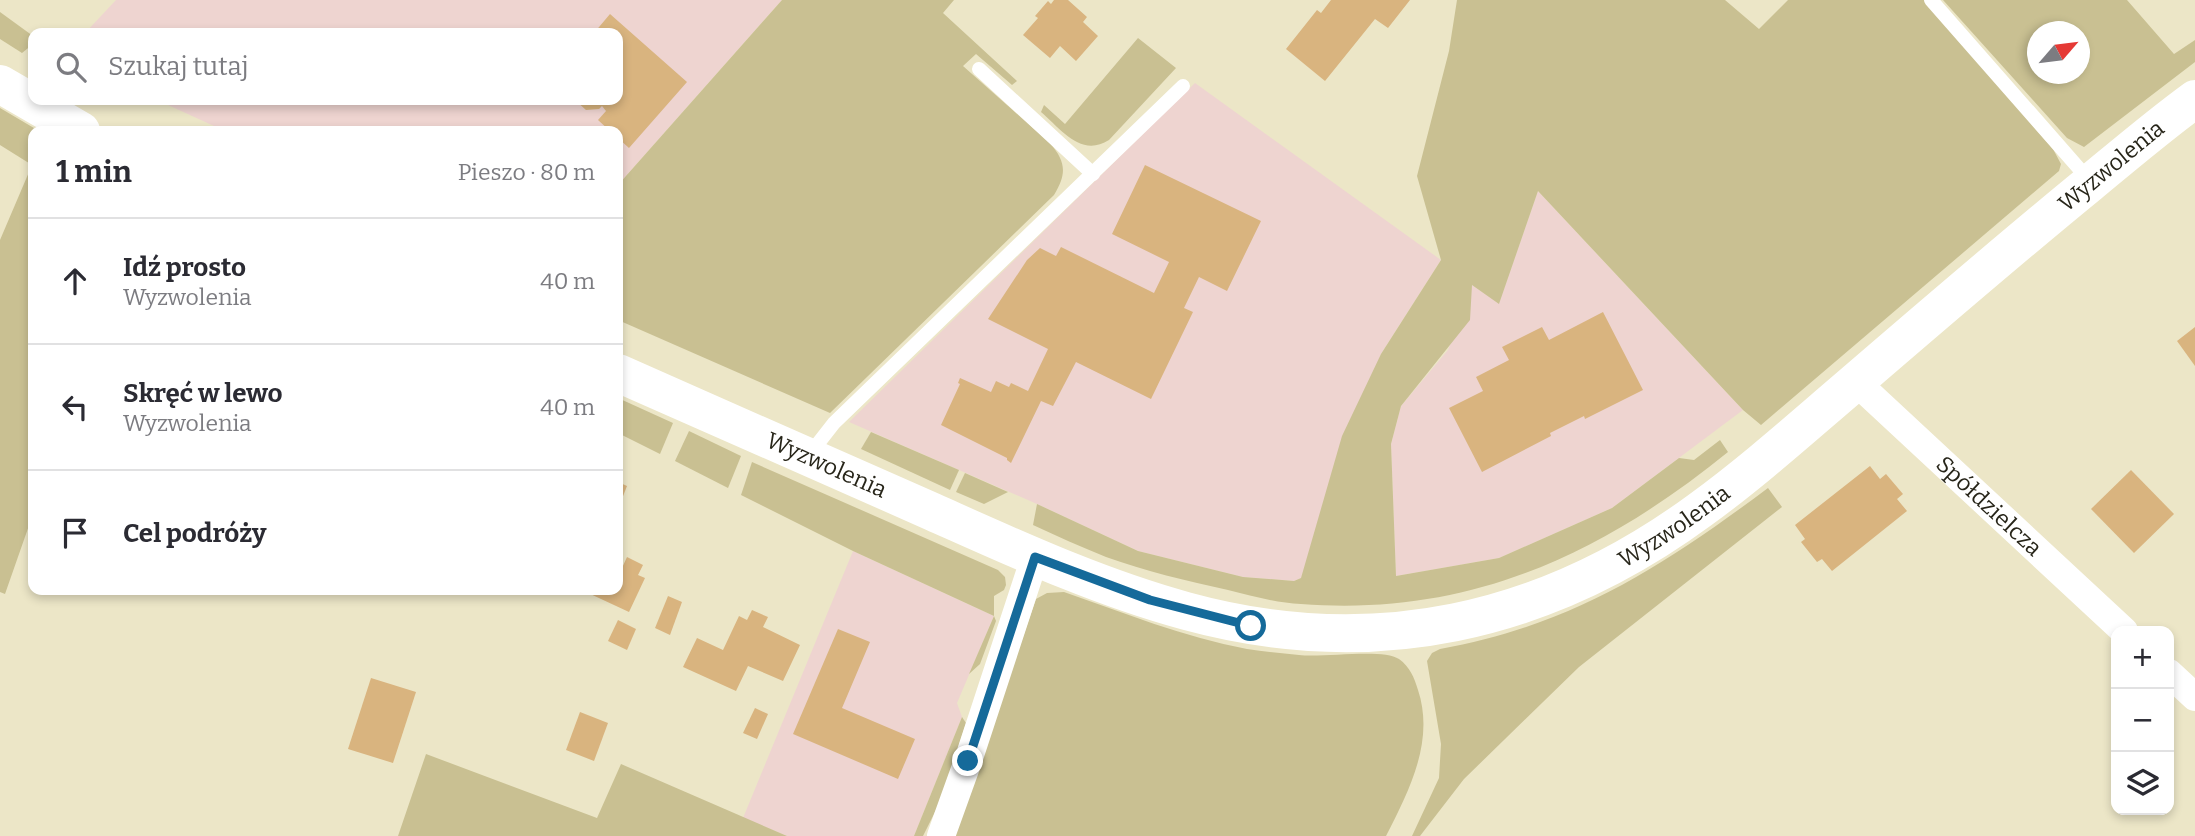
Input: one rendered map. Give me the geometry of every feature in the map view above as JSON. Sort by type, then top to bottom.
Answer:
[{"type":"street","points":[[0,84],[28,100]]},
{"type":"street","name":"Wyzwolenia","points":[[623,375],[1035,557],[1113,589],[1162,604],[1222,620],[1283,631],[1363,635],[1470,619],[1520,606],[1572,586],[1655,541],[1699,511],[1762,462],[2091,183],[2195,99]]},
{"type":"street","points":[[36,105],[72,126]]},
{"type":"street","name":"Spółdzielcza","points":[[1856,382],[2119,626]]},
{"type":"street","points":[[941,836],[1035,557]]},
{"type":"street","points":[[2174,678],[2195,697]]},
{"type":"lane","points":[[1931,0],[2091,183]]},
{"type":"lane","points":[[979,69],[1093,174]]},
{"type":"lane","points":[[808,457],[834,423],[1183,86]]},
{"type":"shaded area","points":[[116,0],[782,0],[623,179],[623,126],[214,126],[168,105],[623,105],[623,28],[90,28]]},
{"type":"shaded area","points":[[782,0],[954,0],[943,13],[1017,81],[1012,85],[976,54],[963,66],[1050,143],[1063,168],[1061,181],[1054,195],[830,413],[623,322],[623,179]]},
{"type":"shaded area","points":[[1457,0],[1725,0],[1759,29],[1788,0],[1924,0],[2053,149],[2061,164],[2059,171],[1761,425],[1743,410],[1538,191],[1499,304],[1472,285],[1470,320],[1401,406],[1391,444],[1396,576],[1499,558],[1612,508],[1679,458],[1694,460],[1720,440],[1728,452],[1680,489],[1631,521],[1581,549],[1530,572],[1476,589],[1420,600],[1362,605],[1292,603],[1255,597],[1136,567],[1033,525],[1037,504],[1138,551],[1243,577],[1294,581],[1301,578],[1342,436],[1381,354],[1441,260],[1417,176],[1449,51]]},
{"type":"shaded area","points":[[1943,0],[2127,0],[2174,54],[2195,40],[2195,62],[2084,147],[2067,138]]},
{"type":"shaded area","points":[[0,12],[28,32],[28,48],[22,53],[0,39]]},
{"type":"shaded area","points":[[1138,38],[1176,68],[1109,140],[1099,145],[1080,144],[1041,112],[1044,105],[1065,124]]},
{"type":"shaded area","points":[[1195,83],[1441,260],[1381,354],[1301,578],[1294,581],[1243,577],[1138,551],[849,422]]},
{"type":"shaded area","points":[[0,108],[31,126],[28,126],[28,162],[0,145]]},
{"type":"shaded area","points":[[28,174],[28,528],[5,594],[0,592],[0,240]]},
{"type":"shaded area","points":[[1538,191],[1743,410],[1612,508],[1499,558],[1396,576],[1391,444],[1401,406],[1448,350],[1472,285],[1499,303]]},
{"type":"shaded area","points":[[623,400],[673,423],[660,454],[623,436]]},
{"type":"shaded area","points":[[689,431],[741,456],[728,488],[675,461]]},
{"type":"shaded area","points":[[871,432],[959,470],[950,490],[861,449]]},
{"type":"shaded area","points":[[752,462],[998,570],[1005,577],[1006,585],[1004,590],[994,596],[994,616],[853,551],[741,495]]},
{"type":"shaded area","points":[[965,473],[1008,492],[984,504],[956,492]]},
{"type":"shaded area","points":[[1768,488],[1782,507],[1579,667],[1464,779],[1420,836],[1412,836],[1439,778],[1441,744],[1427,661],[1432,653],[1532,625],[1614,589],[1691,543]]},
{"type":"shaded area","points":[[853,551],[994,616],[957,703],[962,717],[914,836],[787,836],[743,818]]},
{"type":"shaded area","points":[[1064,592],[1177,631],[1247,649],[1310,656],[1380,654],[1403,662],[1416,685],[1423,728],[1411,783],[1386,836],[955,836],[1036,599],[1047,593]]},
{"type":"shaded area","points":[[994,616],[996,621],[980,664],[969,674]]},
{"type":"shaded area","points":[[962,717],[966,723],[942,798],[923,836],[914,836]]},
{"type":"shaded area","points":[[426,754],[597,818],[621,764],[787,836],[398,836]]},
{"type":"building","points":[[1054,0],[1068,0],[1087,17],[1083,22],[1098,36],[1076,61],[1060,46],[1050,58],[1023,35],[1048,1],[1051,4]]},
{"type":"building","points":[[1331,0],[1410,0],[1388,28],[1375,19],[1325,81],[1286,49],[1317,10],[1321,13]]},
{"type":"building","points":[[610,14],[687,82],[629,148],[623,143],[623,126],[605,126],[598,120],[606,111],[602,106],[599,109],[586,110],[580,105],[623,105],[623,28],[598,28]]},
{"type":"building","points":[[1145,165],[1261,221],[1227,291],[1199,277],[1184,308],[1193,312],[1151,399],[1076,362],[1053,406],[1041,401],[1011,463],[1007,458],[941,425],[960,384],[960,378],[991,392],[996,381],[1009,387],[1011,383],[1028,391],[1048,349],[988,319],[1027,260],[1040,248],[1056,256],[1061,247],[1154,293],[1169,262],[1112,234]]},
{"type":"building","points":[[1603,312],[1643,390],[1550,433],[1551,436],[1482,472],[1449,408],[1483,391],[1476,377],[1509,360],[1502,347],[1542,327],[1549,340]]},
{"type":"building","points":[[2195,327],[2195,366],[2177,341]]},
{"type":"building","points":[[1870,466],[1880,479],[1886,474],[1903,494],[1897,499],[1907,511],[1832,571],[1822,559],[1817,562],[1801,542],[1805,539],[1795,525]]},
{"type":"building","points":[[2131,470],[2174,514],[2134,553],[2091,509]]},
{"type":"building","points":[[627,557],[643,565],[638,575],[645,578],[629,612],[592,595],[623,595],[623,566]]},
{"type":"building","points":[[668,596],[682,602],[670,635],[655,628]]},
{"type":"building","points":[[752,610],[768,617],[763,627],[800,645],[783,681],[748,666],[736,691],[683,667],[697,638],[723,650],[739,616],[747,620]]},
{"type":"building","points":[[618,620],[636,629],[627,650],[608,641]]},
{"type":"building","points":[[838,629],[870,642],[842,708],[915,739],[898,779],[793,734]]},
{"type":"building","points":[[371,678],[416,692],[393,763],[348,749]]},
{"type":"building","points":[[755,708],[768,714],[757,739],[743,733]]},
{"type":"building","points":[[580,712],[608,723],[594,761],[566,750]]},
{"type":"route","points":[[968,761],[1035,557],[1113,589],[1251,626]]}]
